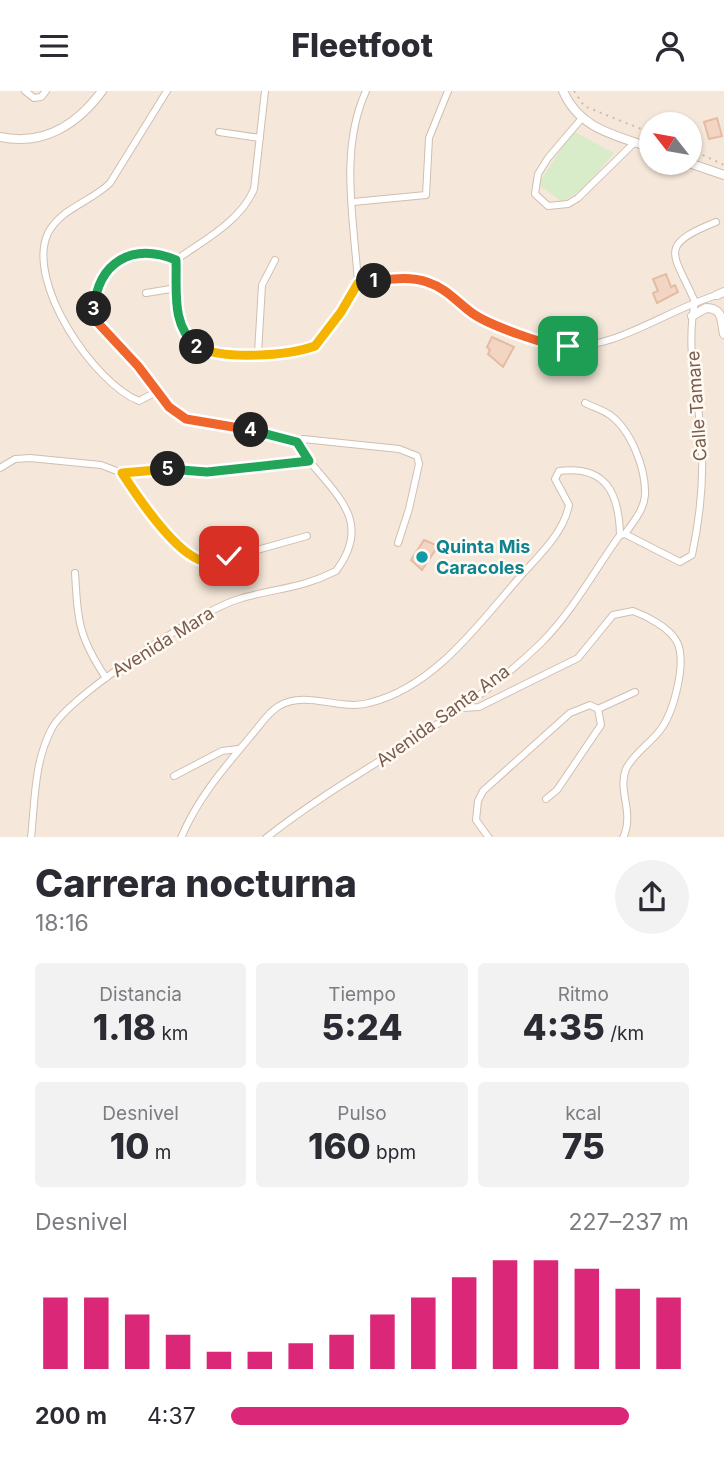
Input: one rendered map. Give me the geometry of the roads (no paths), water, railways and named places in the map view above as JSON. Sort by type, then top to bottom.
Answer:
[{"type":"street","points":[[25,91],[34,98],[41,97],[46,91]]},
{"type":"street","points":[[0,137],[27,140],[53,133],[75,121],[102,91]]},
{"type":"street","points":[[158,391],[139,401],[129,397],[92,362],[58,308],[45,273],[43,258],[44,246],[57,219],[101,192],[110,183],[167,91]]},
{"type":"street","points":[[176,260],[241,212],[249,202],[254,189],[265,91]]},
{"type":"street","points":[[176,260],[178,322],[186,338],[198,348],[211,353],[258,353],[302,351],[315,346],[341,312],[358,283],[350,149],[357,110],[366,91]]},
{"type":"street","points":[[353,202],[426,195],[429,138],[448,91]]},
{"type":"street","points":[[563,91],[582,118],[594,128],[639,144]]},
{"type":"street","points":[[582,118],[538,174],[536,194],[548,206],[568,204],[578,198],[635,142]]},
{"type":"street","points":[[219,132],[260,138]]},
{"type":"street","points":[[702,167],[724,175]]},
{"type":"street","points":[[695,302],[674,259],[674,251],[687,235],[716,222]]},
{"type":"street","points":[[176,260],[150,252],[131,253],[104,275],[96,292],[93,309],[98,323],[169,407],[186,419],[263,431],[297,442],[303,439],[399,449],[417,456],[419,464],[398,544]]},
{"type":"street","points":[[258,353],[262,285],[275,260]]},
{"type":"street","points":[[358,283],[404,278],[426,282],[452,296],[484,320],[560,347],[602,342],[695,302],[722,294]]},
{"type":"street","points":[[146,293],[177,288]]},
{"type":"street","name":"Calle Tamare","points":[[623,534],[680,562],[692,555],[702,467],[700,421],[692,377],[692,316],[695,302]]},
{"type":"street","points":[[692,316],[706,308],[714,309],[721,316],[724,334]]},
{"type":"street","name":"Avenida Santa Ana","points":[[268,837],[462,708],[540,644],[562,620],[640,512],[645,495],[641,470],[621,426],[610,415],[585,403]]},
{"type":"street","name":"Avenida Mara","points":[[31,837],[36,776],[48,737],[68,707],[106,678],[218,608],[240,599],[296,588],[336,571],[349,549],[353,527],[346,507],[297,442]]},
{"type":"street","points":[[0,468],[15,459],[30,458],[101,465],[122,473],[146,469],[207,472],[309,461]]},
{"type":"street","points":[[182,837],[208,789],[238,749],[277,706],[290,701],[368,704],[411,684],[454,652],[559,531],[569,505],[555,479],[559,471],[581,470],[599,477],[618,503],[623,534]]},
{"type":"street","points":[[122,473],[140,502],[173,538],[200,560],[221,560],[307,536]]},
{"type":"street","points":[[75,573],[79,628],[83,641],[106,678]]},
{"type":"street","points":[[462,708],[480,707],[578,658],[613,615],[633,611],[671,634],[677,642],[680,660],[676,697],[662,729],[626,769],[624,779],[629,816],[623,837]]},
{"type":"street","points":[[598,709],[635,692]]},
{"type":"street","points":[[488,837],[476,820],[478,801],[483,791],[570,713],[590,705],[598,709]]},
{"type":"street","points":[[546,799],[557,790],[601,725],[598,709]]},
{"type":"street","points":[[174,776],[222,751],[238,749]]},
{"type":"place","name":"Quinta Mis Caracoles","points":[[422,557]]}]
